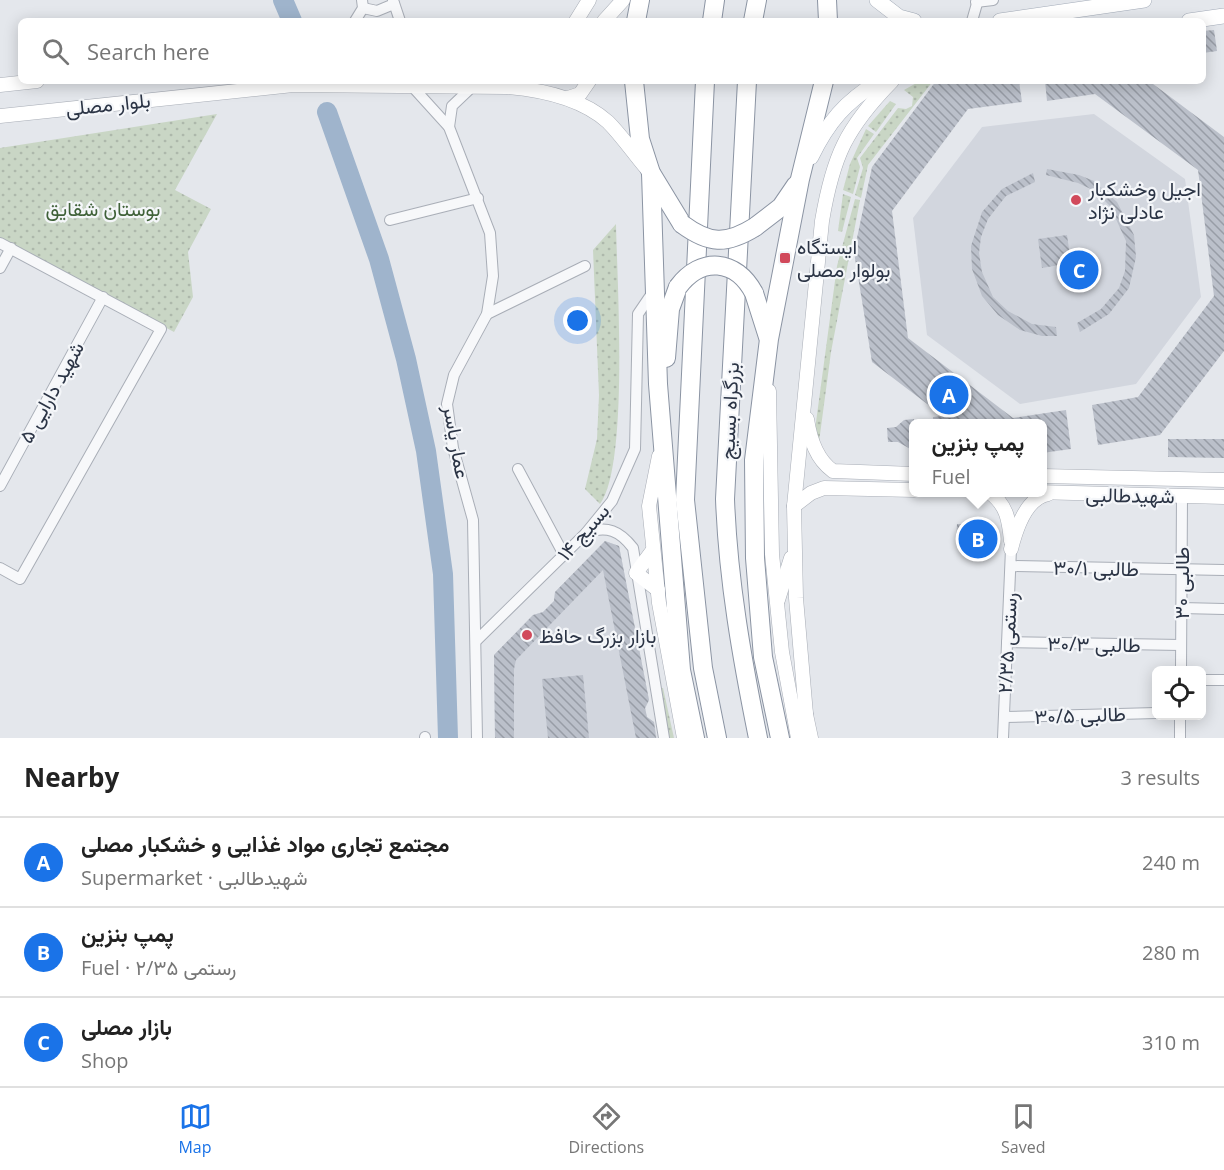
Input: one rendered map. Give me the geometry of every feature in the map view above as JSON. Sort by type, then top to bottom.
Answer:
[{"type":"highway","points":[[637,18],[640,0]]},
{"type":"highway","points":[[712,18],[715,0]]},
{"type":"highway","points":[[754,18],[757,0]]},
{"type":"highway","points":[[827,0],[828,18]]},
{"type":"highway","points":[[634,84],[640,139],[651,174],[682,224],[698,236],[717,241],[737,238],[781,207],[800,179]]},
{"type":"highway","name":"بزرگراه بسیج","points":[[705,84],[685,500],[703,668],[717,738]]},
{"type":"highway","name":"بزرگراه بسیج","points":[[747,84],[725,499],[728,559],[742,661],[758,738]]},
{"type":"highway","points":[[780,738],[763,657],[755,558],[754,460],[769,339],[800,179],[823,84]]},
{"type":"highway","points":[[651,174],[653,292],[662,441],[681,670],[694,738]]},
{"type":"highway","points":[[658,384],[666,368],[670,309],[678,287],[695,270],[718,266],[740,274],[754,293],[769,339]]},
{"type":"main road","points":[[578,18],[590,0]]},
{"type":"main road","points":[[607,18],[623,0]]},
{"type":"main road","points":[[877,0],[905,18]]},
{"type":"main road","points":[[1021,18],[1144,0]]},
{"type":"main road","points":[[1206,19],[1224,16]]},
{"type":"main road","points":[[0,85],[18,83]]},
{"type":"main road","name":"بلوار مصلی","points":[[0,116],[292,85],[410,84],[533,89],[568,98],[607,121],[651,174]]},
{"type":"main road","points":[[568,98],[580,94],[587,84]]},
{"type":"main road","points":[[800,179],[820,137],[832,120],[854,97],[874,84]]},
{"type":"main road","points":[[806,714],[796,598],[794,506],[828,186],[840,149],[855,121],[889,84]]},
{"type":"main road","points":[[769,339],[772,554],[777,607],[798,738]]},
{"type":"main road","points":[[804,399],[810,436],[825,465],[841,472],[909,474]]},
{"type":"main road","points":[[662,441],[649,506],[658,590],[674,697],[684,738]]},
{"type":"main road","points":[[838,488],[834,484],[833,476],[841,472]]},
{"type":"main road","name":"شهیدطالبی","points":[[1047,476],[1224,480]]},
{"type":"main road","points":[[1090,477],[1090,494]]},
{"type":"main road","points":[[794,506],[811,493],[824,488],[909,489]]},
{"type":"main road","name":"شهیدطالبی","points":[[1047,493],[1224,497]]},
{"type":"main road","points":[[1047,495],[1056,493]]},
{"type":"main road","points":[[994,497],[1003,506],[1008,517],[1011,549]]},
{"type":"main road","points":[[1011,549],[1015,533],[1032,502],[1040,497]]},
{"type":"main road","points":[[795,545],[777,607],[811,738]]},
{"type":"main road","points":[[653,550],[636,573],[658,590]]},
{"type":"street","points":[[973,18],[977,1],[993,0]]},
{"type":"street","points":[[356,18],[362,4],[377,11],[394,2],[399,18]]},
{"type":"street","name":"عمار یاسر","points":[[410,84],[449,127],[490,233],[493,276],[487,314],[454,375],[447,404],[453,448],[473,520],[477,738]]},
{"type":"street","points":[[449,127],[452,106],[473,86]]},
{"type":"street","points":[[390,220],[478,198]]},
{"type":"street","points":[[0,243],[161,329],[20,579],[0,568]]},
{"type":"street","points":[[0,268],[11,248]]},
{"type":"street","points":[[487,314],[585,266]]},
{"type":"street","name":"بسیج ۱۴","points":[[477,640],[586,533],[612,501],[635,449],[638,314],[653,292]]},
{"type":"street","name":"شهید دارایی ۵","points":[[0,486],[103,297]]},
{"type":"street","points":[[518,469],[564,555]]},
{"type":"street","name":"طالبی ۳۰","points":[[1181,666],[1182,496]]},
{"type":"street","points":[[586,533],[599,528],[610,528],[624,536],[633,548],[664,738]]},
{"type":"street","name":"رستمی ۲/۳۵","points":[[1003,738],[1011,549]]},
{"type":"street","name":"طالبی ۳۰/۱","points":[[1011,566],[1224,570]]},
{"type":"street","points":[[1181,608],[1224,609]]},
{"type":"street","name":"طالبی ۳۰/۳","points":[[1007,642],[1181,645]]},
{"type":"street","points":[[1206,680],[1224,680]]},
{"type":"street","name":"طالبی ۳۰/۵","points":[[1004,717],[1152,712]]},
{"type":"street","points":[[1180,720],[1180,738]]},
{"type":"shaded area","points":[[1094,114],[1185,179],[1201,297],[1136,384],[1020,404],[927,335],[913,218],[982,127]]},
{"type":"shaded area","points":[[605,541],[619,546],[649,700],[645,709],[647,717],[654,722],[657,738],[495,738],[494,655],[533,615],[543,612],[554,601],[555,592]]},
{"type":"green space","points":[[915,84],[931,84],[868,165],[861,198],[855,195],[863,168],[860,158],[898,108],[906,109],[912,106],[913,97],[904,90]]},
{"type":"green space","points":[[890,101],[896,104],[876,132],[868,126]]},
{"type":"green space","name":"بوستان شقایق","points":[[217,114],[175,190],[211,209],[188,252],[193,297],[174,332],[0,239],[0,148]]},
{"type":"green space","points":[[866,129],[874,134],[857,158],[860,167],[853,194],[843,190],[850,164]]},
{"type":"green space","points":[[843,194],[851,197],[842,232],[838,231]]},
{"type":"green space","points":[[855,199],[860,200],[831,352],[819,442],[814,437],[837,266]]},
{"type":"green space","points":[[616,224],[619,327],[618,413],[615,452],[609,483],[600,504],[585,489],[597,439],[599,395],[593,250]]},
{"type":"green space","points":[[663,688],[674,738],[669,738],[659,689]]},
{"type":"building","points":[[1214,30],[1217,51],[1206,53],[1206,31]]},
{"type":"building","points":[[934,84],[1019,84],[1022,102],[968,109],[892,211],[908,338],[1013,418],[1066,410],[1071,449],[1047,452],[1047,419],[933,419],[933,417],[943,416],[872,362],[854,252],[872,167]]},
{"type":"building","points":[[1045,84],[1153,84],[1224,137],[1224,351],[1160,435],[1098,445],[1092,405],[1138,397],[1214,296],[1198,170],[1095,94],[1047,101]]},
{"type":"building","points":[[1047,169],[1079,175],[1094,181],[1117,202],[1134,235],[1136,257],[1129,288],[1109,314],[1080,332],[1077,323],[1101,309],[1119,288],[1125,271],[1126,241],[1110,206],[1095,191],[1078,183],[1046,175]]},
{"type":"building","points":[[1033,173],[1035,182],[1006,196],[988,219],[981,237],[979,253],[982,272],[993,297],[1008,311],[1032,324],[1056,327],[1057,336],[1042,336],[1020,330],[998,315],[982,296],[972,269],[971,246],[982,212],[1002,189]]},
{"type":"building","points":[[1067,235],[1071,263],[1042,268],[1038,239]]},
{"type":"building","points":[[904,420],[909,420],[909,448],[898,442],[888,442],[887,428],[896,427]]},
{"type":"building","points":[[1168,439],[1224,439],[1224,458],[1168,457]]},
{"type":"building","points":[[957,524],[990,524],[989,541],[956,541]]},
{"type":"building","name":"بازار بزرگ حافظ","points":[[605,541],[619,546],[649,700],[645,708],[647,717],[654,722],[656,738],[636,738],[603,570],[516,660],[514,738],[495,738],[494,655],[533,615],[543,612],[554,601],[555,592]]},
{"type":"building","points":[[583,675],[589,738],[548,738],[542,679]]},
{"type":"waterway","points":[[283,0],[291,18]]},
{"type":"waterway","points":[[327,112],[379,259],[406,359],[426,451],[443,574],[448,738]]},
{"type":"place","name":"اجیل وخشکبار عادلی نژاد","points":[[1076,200]]},
{"type":"place","name":"ایستگاه بولوار مصلی","points":[[785,258]]},
{"type":"place","name":"بازار مصلى","points":[[1079,270]]},
{"type":"place","name":"مجتمع تجاری مواد غذایی و خشکبار مصلی","points":[[949,395]]},
{"type":"place","name":"پمپ بنزین","points":[[978,539]]},
{"type":"place","name":"بازار بزرگ حافظ","points":[[527,635]]}]
